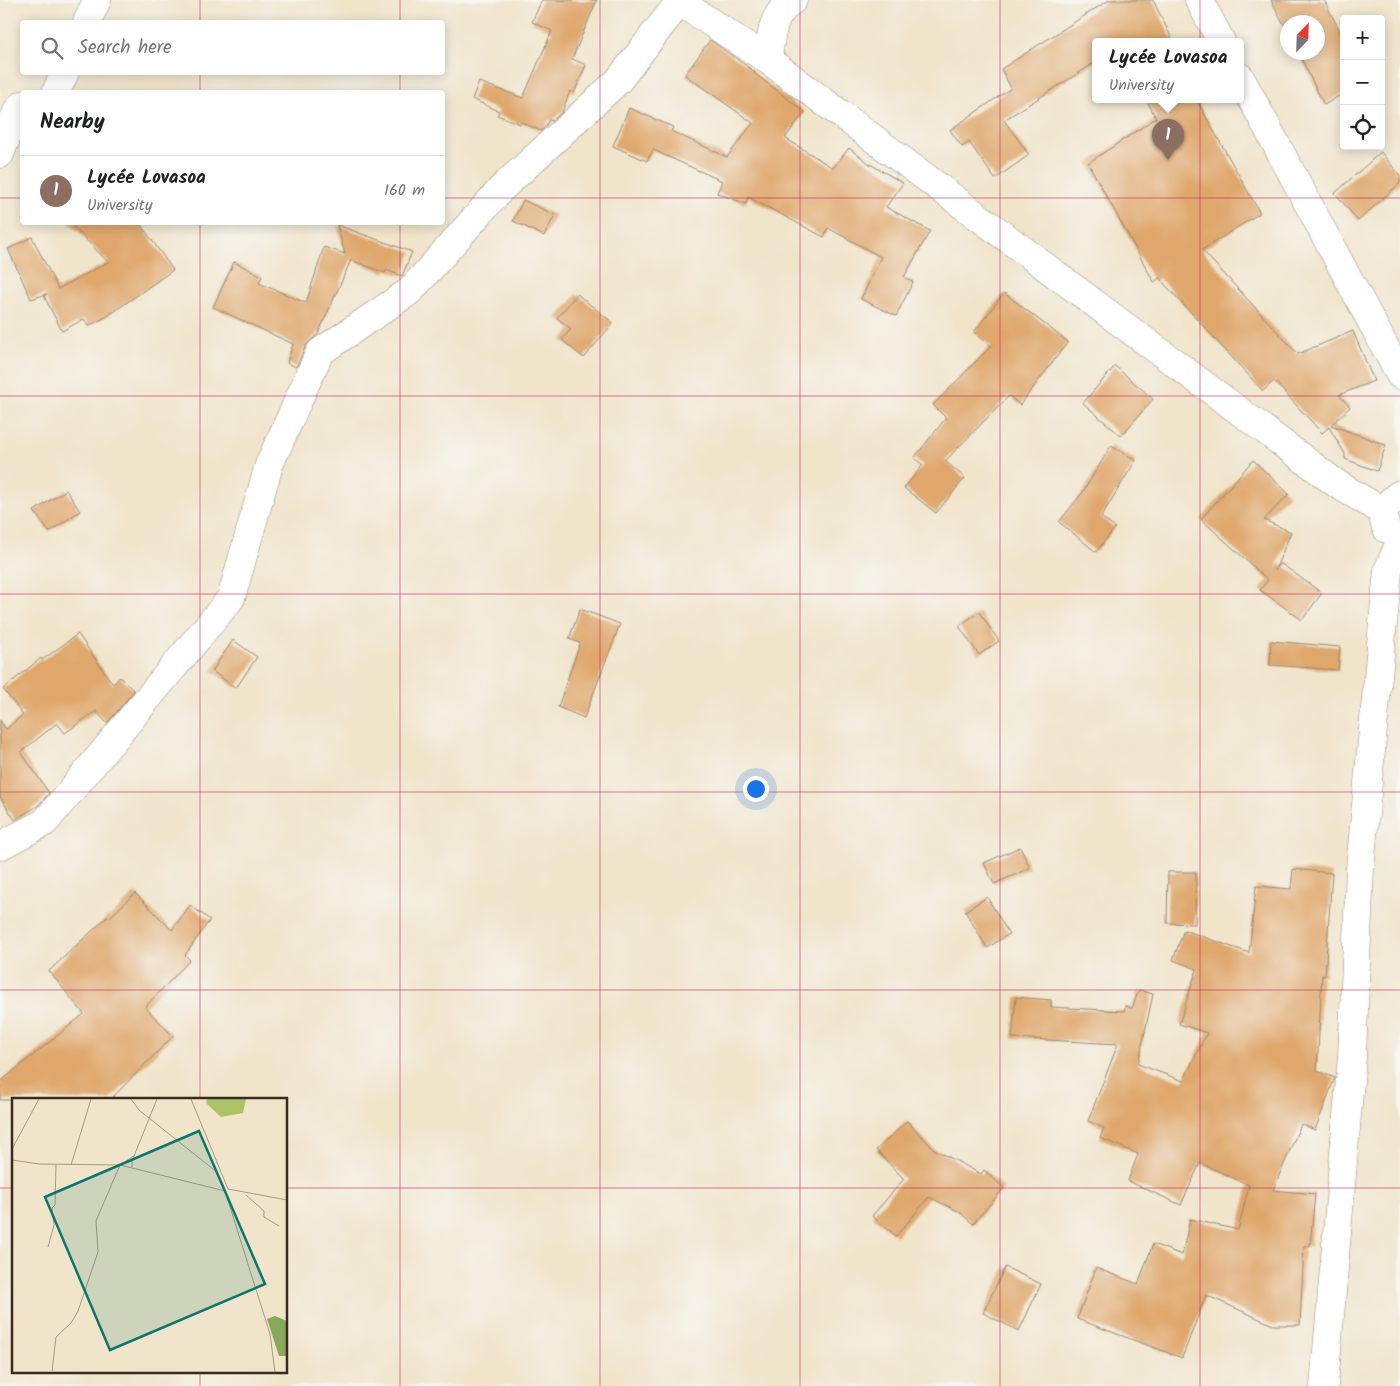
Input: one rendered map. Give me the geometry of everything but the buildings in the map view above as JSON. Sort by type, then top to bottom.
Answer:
[{"type":"street","points":[[88,20],[97,0]]},
{"type":"street","points":[[0,846],[45,822],[231,598],[269,464],[320,352],[410,291],[501,190],[618,81],[680,0],[768,60],[1329,478],[1392,503],[1384,524],[1390,535],[1400,541],[1388,570],[1361,858],[1352,1057],[1324,1386]]},
{"type":"street","points":[[768,60],[772,28],[785,6],[793,0]]},
{"type":"street","points":[[1199,0],[1219,38]]},
{"type":"street","points":[[57,90],[63,75]]},
{"type":"street","points":[[1244,84],[1400,375]]},
{"type":"street","points":[[0,154],[20,107]]},
{"type":"place","name":"Lycée Lovasoa","points":[[1168,160]]}]
